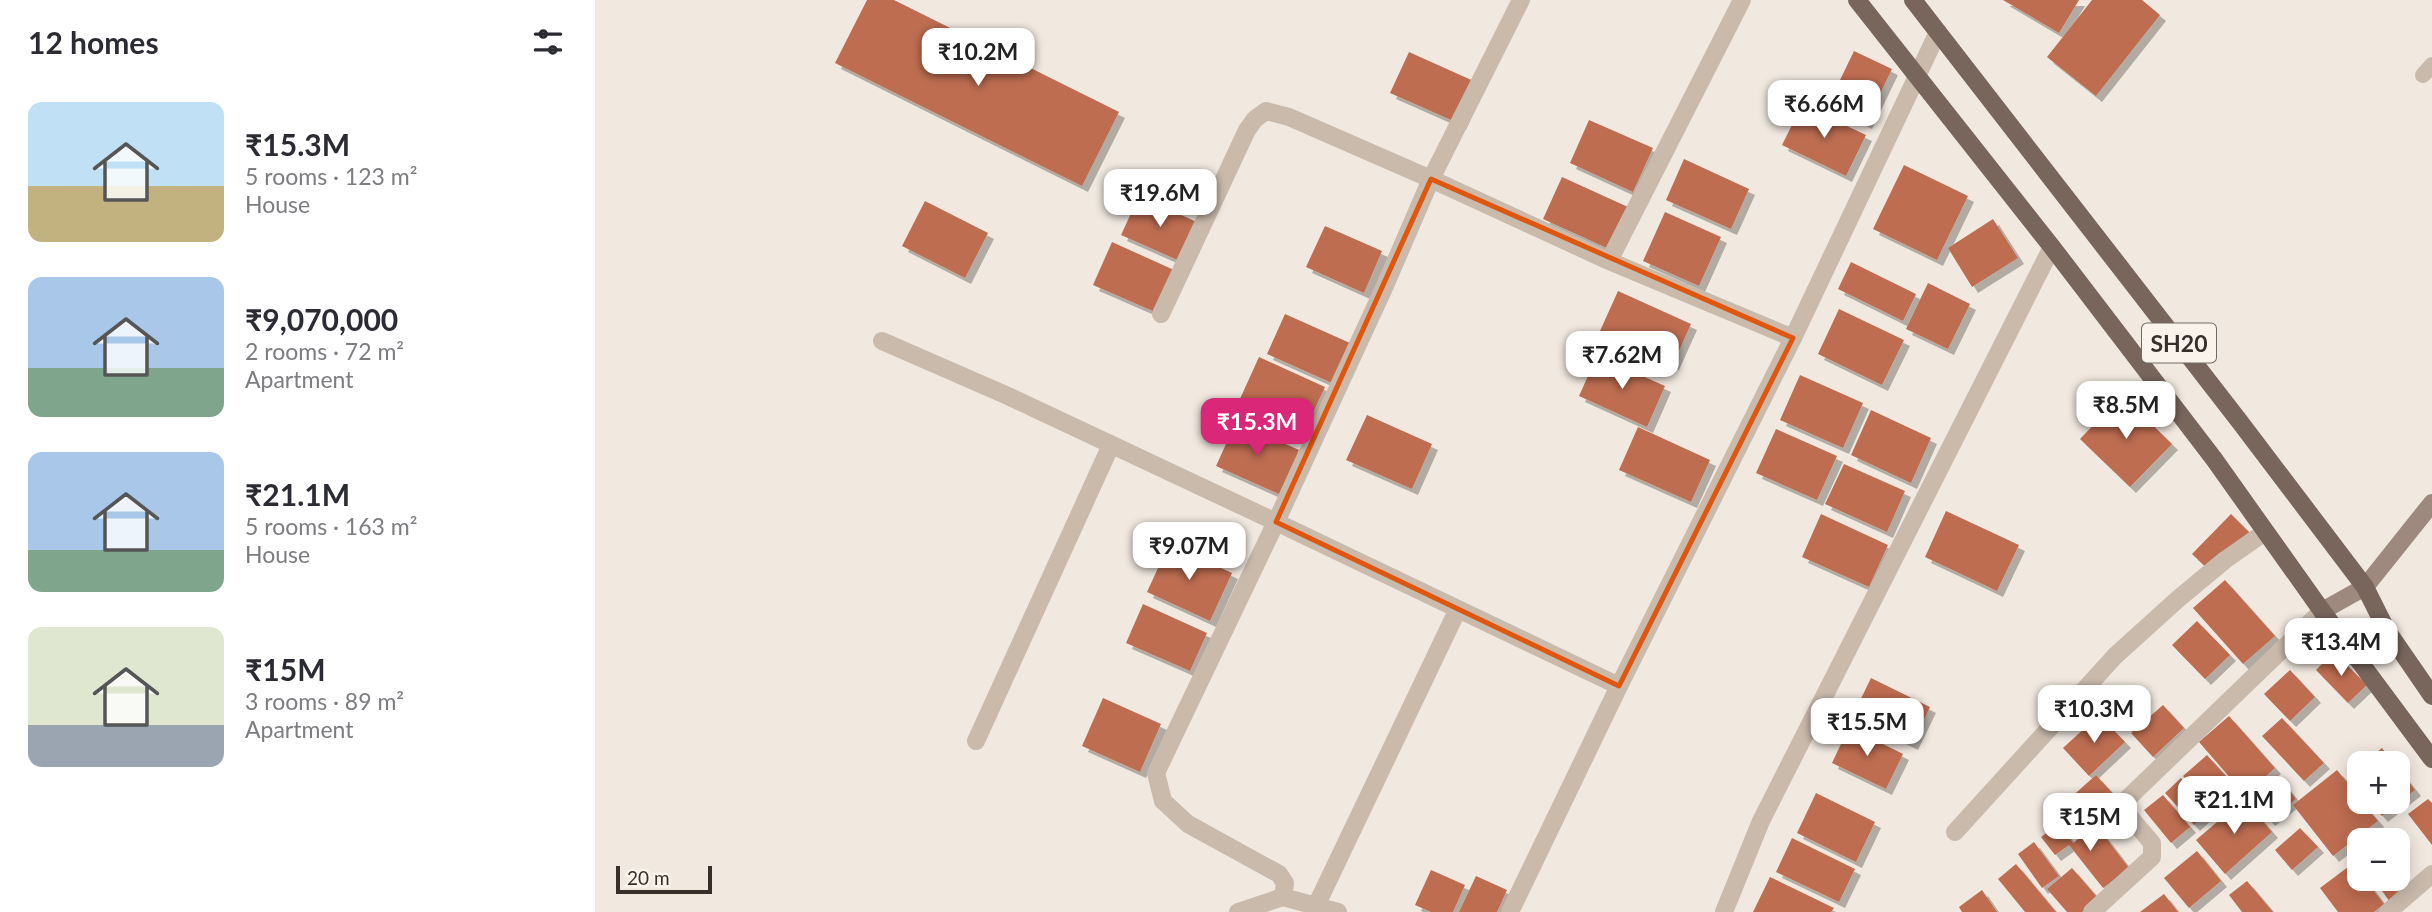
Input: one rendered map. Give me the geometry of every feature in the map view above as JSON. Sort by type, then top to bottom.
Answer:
[{"type":"main road","name":"SH20","points":[[1857,0],[2052,247],[2214,459],[2432,759]]},
{"type":"main road","name":"SH20","points":[[1913,0],[2365,587],[2386,629],[2432,696]]},
{"type":"street","points":[[1283,897],[1285,883],[1279,874],[1188,824],[1163,801],[1156,773],[1276,522],[1431,179],[1521,0]]},
{"type":"street","points":[[1609,261],[1741,0]]},
{"type":"street","points":[[1510,912],[1619,686],[1793,338],[1938,32]]},
{"type":"street","points":[[1161,314],[1247,130],[1255,119],[1266,111],[1289,117],[1609,261],[1793,338]]},
{"type":"street","points":[[1724,912],[1761,821],[2052,247]]},
{"type":"street","points":[[882,341],[1008,396],[1619,686]]},
{"type":"street","points":[[976,741],[1111,445]]},
{"type":"street","points":[[2092,912],[2152,857],[2152,843],[2123,809],[2126,800],[2322,611],[2365,587],[2432,503]]},
{"type":"street","points":[[1955,832],[2115,656],[2187,591],[2265,532]]},
{"type":"street","points":[[1316,906],[1458,609]]},
{"type":"street","points":[[2388,912],[2432,874]]},
{"type":"street","points":[[1238,912],[1283,897],[1338,912]]},
{"type":"highlighted area","points":[[1431,179],[1793,338],[1619,686],[1276,522]]},
{"type":"building","points":[[867,0],[894,0],[1119,112],[1082,186],[835,63]]},
{"type":"building","points":[[2003,0],[2079,0],[2059,33]]},
{"type":"building","points":[[2092,0],[2142,0],[2160,15],[2096,96],[2047,57]]},
{"type":"building","points":[[1854,51],[1892,69],[1866,123],[1828,105]]},
{"type":"building","points":[[1409,52],[1478,83],[1460,124],[1390,93]]},
{"type":"building","points":[[1802,105],[1866,135],[1846,176],[1782,145]]},
{"type":"building","points":[[1589,120],[1653,148],[1633,192],[1570,163]]},
{"type":"building","points":[[1684,159],[1749,189],[1731,229],[1666,200]]},
{"type":"building","points":[[1904,165],[1968,196],[1937,260],[1873,229]]},
{"type":"building","points":[[1562,177],[1628,207],[1609,249],[1543,219]]},
{"type":"building","points":[[1139,196],[1199,223],[1182,262],[1121,235]]},
{"type":"building","points":[[925,201],[988,233],[965,278],[902,246]]},
{"type":"building","points":[[1665,212],[1721,237],[1699,286],[1643,261]]},
{"type":"building","points":[[1993,219],[2018,258],[1972,287],[1948,248]]},
{"type":"building","points":[[1325,226],[1382,251],[1364,293],[1306,267]]},
{"type":"building","points":[[1112,242],[1174,270],[1155,312],[1093,285]]},
{"type":"building","points":[[1851,262],[1916,294],[1903,321],[1838,289]]},
{"type":"building","points":[[1928,283],[1970,304],[1948,349],[1906,329]]},
{"type":"building","points":[[1618,291],[1691,324],[1673,364],[1600,331]]},
{"type":"building","points":[[1839,309],[1904,340],[1882,385],[1818,354]]},
{"type":"building","points":[[1285,314],[1350,343],[1332,383],[1267,354]]},
{"type":"building","points":[[1597,356],[1665,386],[1647,427],[1579,396]]},
{"type":"building","points":[[1259,357],[1325,387],[1305,430],[1239,401]]},
{"type":"building","points":[[1800,375],[1863,403],[1843,448],[1780,420]]},
{"type":"building","points":[[2122,395],[2172,444],[2130,487],[2080,439]]},
{"type":"building","points":[[1871,410],[1931,438],[1911,483],[1851,455]]},
{"type":"building","points":[[1367,415],[1432,444],[1412,489],[1346,460]]},
{"type":"building","points":[[1236,422],[1299,450],[1279,494],[1216,466]]},
{"type":"building","points":[[1638,427],[1710,460],[1691,502],[1619,470]]},
{"type":"building","points":[[1776,429],[1837,456],[1817,500],[1756,473]]},
{"type":"building","points":[[1844,464],[1905,491],[1887,532],[1825,504]]},
{"type":"building","points":[[1946,511],[2019,545],[1997,591],[1925,557]]},
{"type":"building","points":[[1821,514],[1888,545],[1869,587],[1802,557]]},
{"type":"building","points":[[2231,514],[2250,533],[2211,572],[2192,554]]},
{"type":"building","points":[[1169,544],[1232,573],[1210,621],[1147,592]]},
{"type":"building","points":[[2225,580],[2275,636],[2243,664],[2193,608]]},
{"type":"building","points":[[1143,604],[1207,633],[1190,671],[1126,643]]},
{"type":"building","points":[[2197,621],[2230,655],[2205,679],[2172,645]]},
{"type":"building","points":[[2334,652],[2367,685],[2348,703],[2316,670]]},
{"type":"building","points":[[2290,670],[2315,697],[2290,721],[2264,694]]},
{"type":"building","points":[[1871,678],[1930,707],[1912,744],[1853,715]]},
{"type":"building","points":[[1103,698],[1161,724],[1140,772],[1082,746]]},
{"type":"building","points":[[2163,705],[2184,728],[2153,757],[2131,733]]},
{"type":"building","points":[[2099,715],[2125,742],[2089,776],[2063,748]]},
{"type":"building","points":[[2229,716],[2275,768],[2245,795],[2199,742]]},
{"type":"building","points":[[2282,718],[2324,763],[2304,781],[2262,736]]},
{"type":"building","points":[[1849,727],[1903,754],[1886,789],[1832,763]]},
{"type":"building","points":[[2207,755],[2235,786],[2211,808],[2183,776]]},
{"type":"building","points":[[2337,770],[2347,782],[2347,814],[2372,814],[2378,821],[2369,828],[2347,828],[2347,845],[2333,856],[2293,805]]},
{"type":"building","points":[[2096,775],[2117,798],[2081,830],[2060,807]]},
{"type":"building","points":[[2277,775],[2296,799],[2269,820],[2250,796]]},
{"type":"building","points":[[2181,778],[2210,810],[2194,825],[2165,793]]},
{"type":"building","points":[[1816,793],[1875,822],[1856,862],[1797,833]]},
{"type":"building","points":[[2163,795],[2190,827],[2171,843],[2144,810]]},
{"type":"building","points":[[2244,799],[2272,832],[2225,874],[2196,840]]},
{"type":"building","points":[[2428,799],[2432,803],[2432,845],[2408,814]]},
{"type":"building","points":[[2059,824],[2073,843],[2096,825],[2129,868],[2103,888],[2069,845],[2055,855],[2041,837]]},
{"type":"building","points":[[2300,828],[2318,847],[2292,870],[2275,850]]},
{"type":"building","points":[[1792,838],[1855,869],[1839,902],[1776,872]]},
{"type":"building","points":[[2034,842],[2059,876],[2042,888],[2018,854]]},
{"type":"building","points":[[2197,851],[2221,881],[2189,908],[2164,878]]},
{"type":"building","points":[[2016,864],[2056,912],[2025,912],[1998,879]]},
{"type":"building","points":[[2072,868],[2098,898],[2082,912],[2067,912],[2047,889]]},
{"type":"building","points":[[2347,868],[2347,891],[2374,891],[2384,904],[2374,912],[2338,912],[2320,888]]},
{"type":"building","points":[[1431,870],[1465,885],[1453,912],[1431,912],[1415,905]]},
{"type":"building","points":[[1476,876],[1507,890],[1497,912],[1459,912]]},
{"type":"building","points":[[1770,877],[1834,908],[1831,912],[1753,912]]},
{"type":"building","points":[[2247,881],[2273,912],[2242,912],[2229,895]]},
{"type":"building","points":[[1982,890],[1997,912],[1962,912],[1959,907]]},
{"type":"building","points":[[2382,891],[2408,891],[2409,893],[2392,905]]},
{"type":"building","points":[[2164,894],[2178,912],[2140,912]]}]
